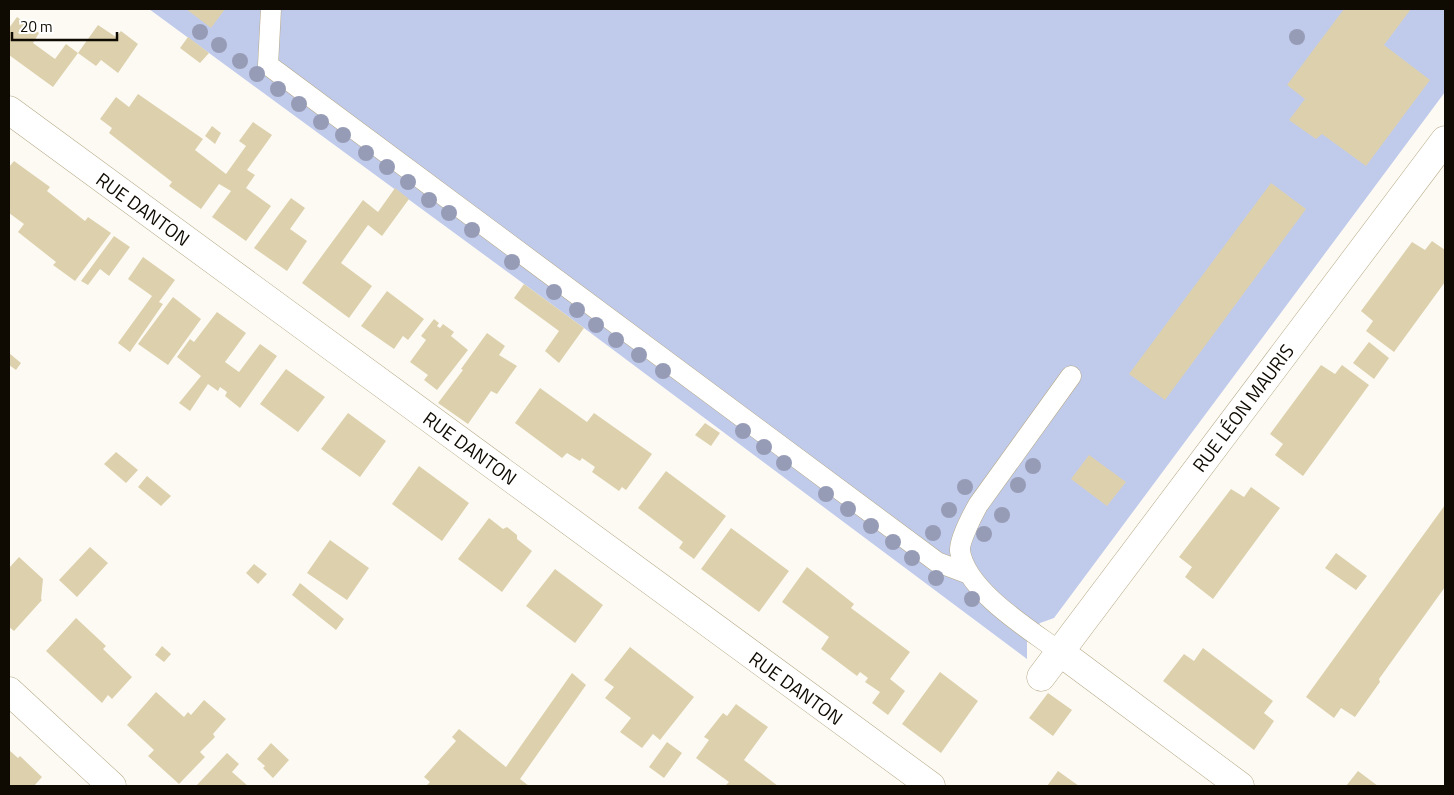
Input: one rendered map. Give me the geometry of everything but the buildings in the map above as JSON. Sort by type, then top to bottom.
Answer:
[{"type":"street","name":"RUE DANTON","points":[[9,110],[931,786]]},
{"type":"street","name":"RUE LÉON MAURIS","points":[[1041,677],[1445,140]]},
{"type":"street","points":[[1060,652],[1240,786]]},
{"type":"street","points":[[9,691],[112,786]]},
{"type":"lane","points":[[271,9],[268,65],[937,562],[969,574]]},
{"type":"lane","points":[[1060,652],[985,595],[969,574],[960,549],[967,527],[978,504],[1071,376]]},
{"type":"shaded area","points":[[149,9],[1445,9],[1445,92],[1054,618],[1040,623],[1027,640],[1027,659],[584,328]]}]
